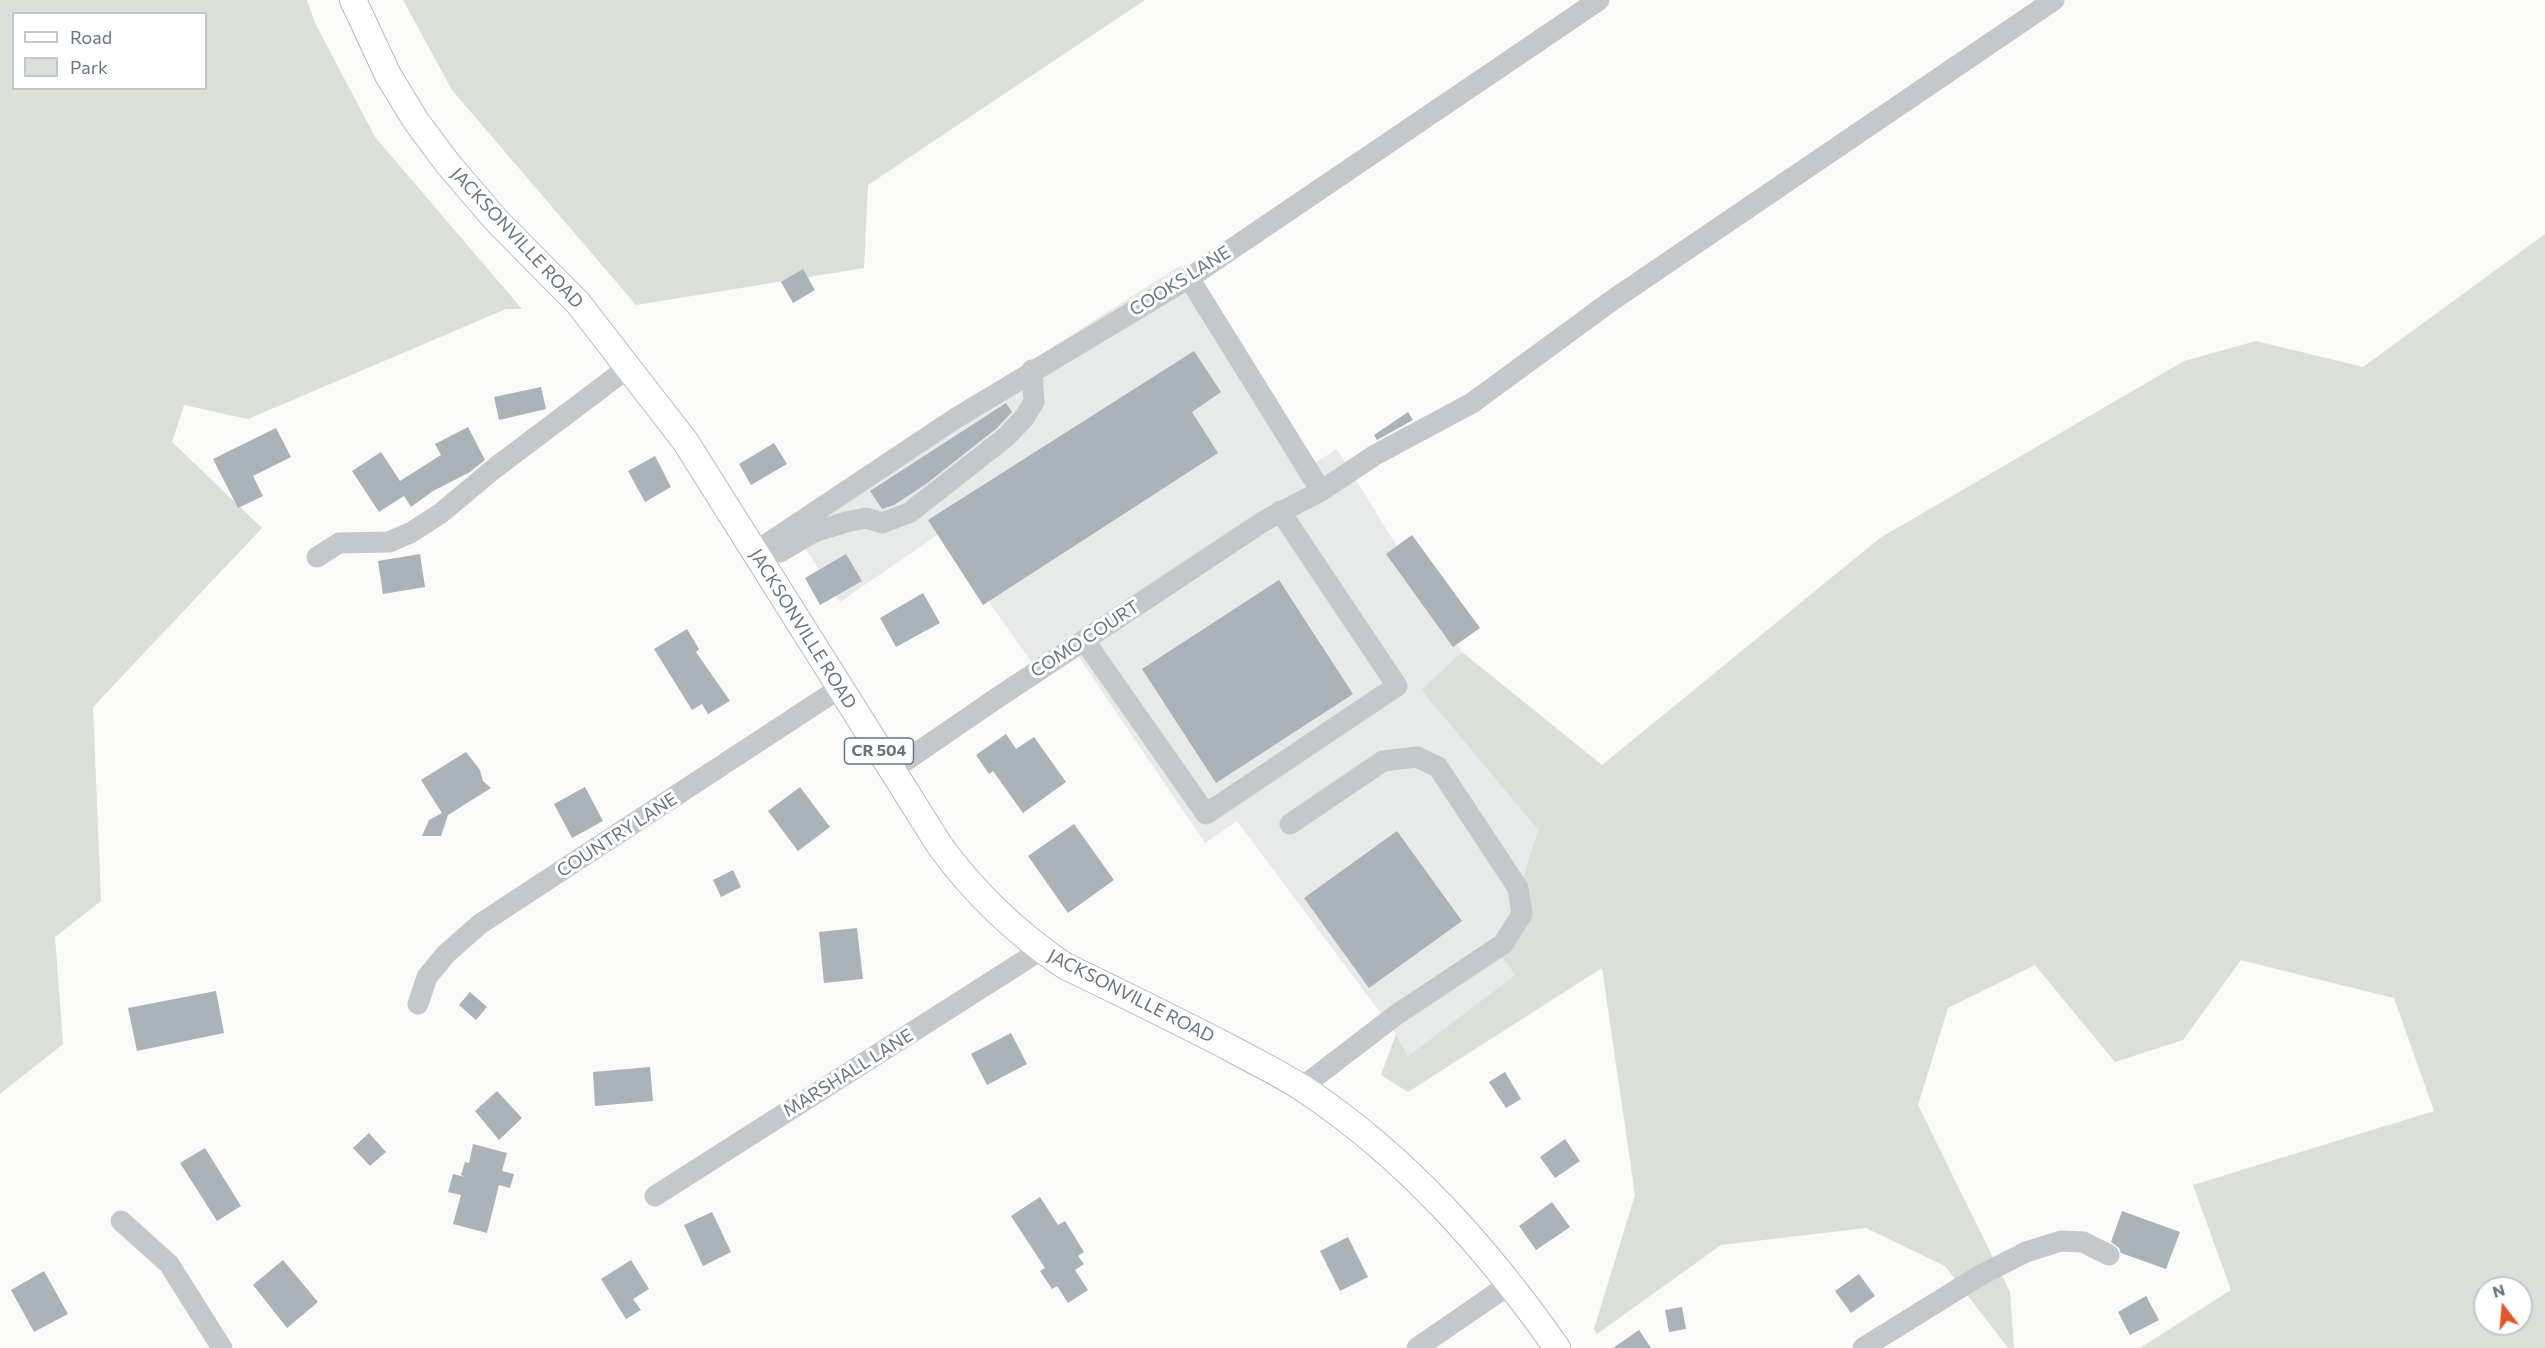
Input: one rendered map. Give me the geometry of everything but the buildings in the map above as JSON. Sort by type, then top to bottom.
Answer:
[{"type":"main road","name":"JACKSONVILLE ROAD","points":[[353,0],[388,75],[441,156],[496,220],[578,303],[685,441],[940,846],[964,879],[991,908],[1041,950],[1065,966],[1209,1037],[1302,1088],[1335,1111],[1397,1162],[1446,1208],[1510,1284],[1557,1348]]},
{"type":"street","name":"COOKS LANE","points":[[758,557],[956,418],[1032,370],[1189,278],[1599,0]]},
{"type":"street","name":"COMO COURT","points":[[892,770],[1280,511],[1322,491],[1375,455],[1472,403],[1614,299],[2054,0]]},
{"type":"street","points":[[1189,278],[1322,491]]},
{"type":"street","points":[[317,557],[339,543],[388,542],[412,532],[441,513],[495,468],[629,367]]},
{"type":"street","points":[[758,557],[814,532],[866,518],[882,523],[909,513],[1006,437],[1024,418],[1034,402],[1032,370]]},
{"type":"street","points":[[1084,640],[1206,814],[1397,686],[1280,511]]},
{"type":"street","name":"COUNTRY LANE","points":[[418,1004],[427,977],[446,954],[480,924],[840,688]]},
{"type":"street","points":[[1290,824],[1383,761],[1417,757],[1438,767],[1518,888],[1522,914],[1503,944],[1396,1015],[1302,1088]]},
{"type":"street","name":"MARSHALL LANE","points":[[655,1196],[1041,950]]},
{"type":"street","points":[[121,1221],[169,1264],[222,1348]]},
{"type":"street","points":[[1863,1348],[1979,1276],[2026,1252],[2061,1242],[2083,1242],[2109,1255]]},
{"type":"street","points":[[1417,1348],[1510,1284]]},
{"type":"shaded area","points":[[1181,265],[1313,464],[1337,449],[1462,652],[1421,690],[1538,830],[1499,953],[1515,975],[1408,1056],[1396,1034],[1237,821],[1205,843],[1074,650],[1040,674],[940,533],[840,602],[790,524],[922,430]]},
{"type":"green space","points":[[0,0],[307,0],[315,23],[375,137],[522,309],[506,309],[248,419],[184,405],[172,442],[262,528],[93,707],[101,901],[55,937],[63,1044],[0,1094]]},
{"type":"green space","points":[[403,0],[1145,0],[868,185],[864,268],[636,305],[452,90]]},
{"type":"green space","points":[[2545,234],[2545,1348],[2140,1348],[2231,1290],[2193,1185],[2434,1111],[2394,998],[2241,960],[2183,1040],[2115,1062],[2035,965],[1948,1008],[1918,1105],[2010,1292],[2014,1348],[2008,1348],[1945,1266],[1866,1228],[1721,1245],[1597,1334],[1594,1329],[1635,1195],[1602,968],[1408,1092],[1381,1075],[1396,1034],[1408,1056],[1515,975],[1499,953],[1538,830],[1421,690],[1462,652],[1602,765],[1880,538],[2184,361],[2256,341],[2363,367]]}]
